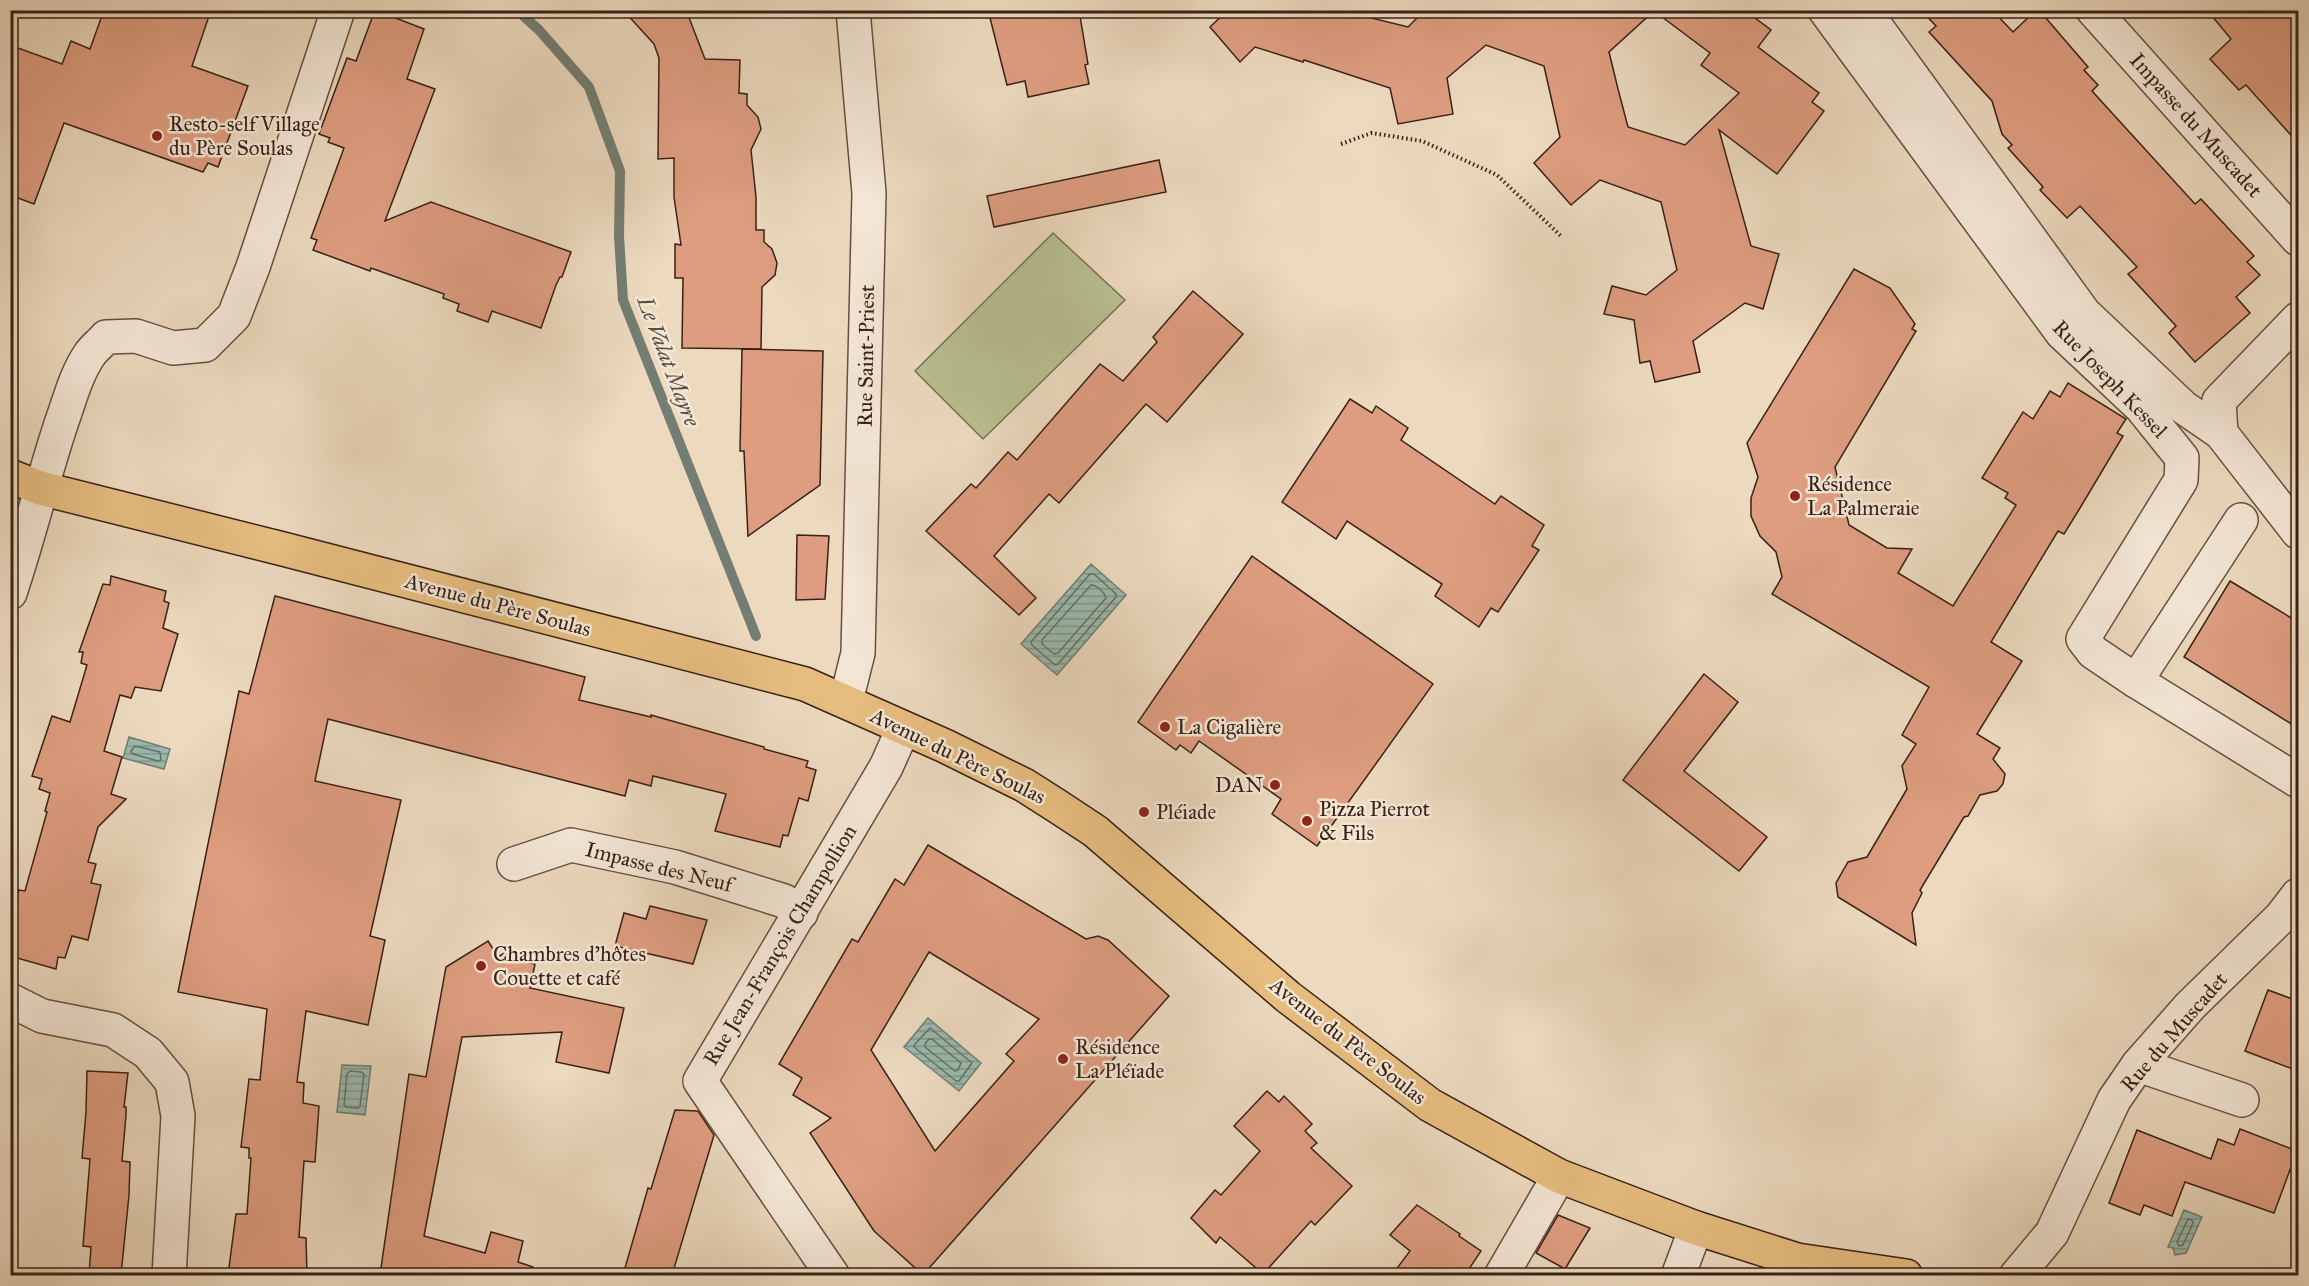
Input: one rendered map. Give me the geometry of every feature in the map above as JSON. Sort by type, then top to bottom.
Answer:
[{"type":"main road","name":"Avenue du Père Soulas","points":[[25,482],[806,684],[945,746],[1024,785],[1057,806],[1095,831],[1288,997],[1430,1105],[1559,1176],[1696,1228],[1797,1260],[1906,1275]]},
{"type":"street","points":[[10,593],[29,533],[25,482],[90,352],[106,338],[136,336],[173,348],[205,345],[234,316],[254,267],[338,10]]},
{"type":"street","name":"Rue Saint-Priest","points":[[846,701],[858,653],[869,193],[853,10]]},
{"type":"street","name":"Rue Joseph Kessel","points":[[1825,10],[2062,333],[2141,407],[2182,458],[2181,480],[2083,639],[2093,652],[2136,681],[2298,781]]},
{"type":"street","points":[[1863,10],[2084,313],[2183,407],[2221,433],[2298,532]]},
{"type":"street","name":"Impasse du Muscadet","points":[[2093,10],[2298,239]]},
{"type":"street","points":[[2221,433],[2219,401],[2298,319]]},
{"type":"street","points":[[2136,681],[2241,520]]},
{"type":"street","name":"Rue Jean-François Champollion","points":[[833,1275],[700,1081],[886,767],[903,729]]},
{"type":"street","name":"Impasse des Neuf","points":[[514,864],[571,845],[675,867],[784,901],[801,913]]},
{"type":"street","name":"Rue du Muscadet","points":[[2016,1275],[2052,1233],[2114,1100],[2138,1065],[2190,1006],[2293,913]]},
{"type":"street","points":[[10,1000],[42,1016],[113,1030],[148,1053],[172,1082],[178,1116],[169,1275]]},
{"type":"street","points":[[2138,1065],[2242,1100]]},
{"type":"street","points":[[1501,1275],[1559,1176]]},
{"type":"street","points":[[1678,1275],[1696,1228]]},
{"type":"path","points":[[1341,144],[1372,133],[1422,141],[1497,175],[1562,237]]},
{"type":"green space","points":[[1053,233],[1125,300],[983,439],[915,371]]},
{"type":"water","points":[[1091,564],[1126,595],[1057,675],[1021,644]]},
{"type":"water","points":[[129,737],[170,749],[164,769],[123,758]]},
{"type":"water","points":[[928,1018],[981,1063],[959,1091],[904,1047]]},
{"type":"water","points":[[342,1065],[371,1066],[365,1115],[337,1112]]},
{"type":"water","points":[[2184,1210],[2202,1217],[2186,1253],[2175,1255],[2173,1248],[2168,1247]]},
{"type":"building","points":[[104,10],[211,10],[192,66],[248,86],[218,167],[208,163],[203,172],[64,123],[34,204],[10,195],[10,45],[62,64],[71,41],[90,49]]},
{"type":"building","points":[[375,10],[424,29],[407,79],[435,89],[385,221],[431,202],[571,252],[562,277],[556,285],[541,328],[492,311],[488,322],[457,311],[459,304],[443,298],[444,294],[313,250],[317,240],[311,238],[344,148],[328,142],[330,138],[319,134],[347,58],[356,61]]},
{"type":"building","points":[[623,10],[686,10],[705,59],[740,60],[739,93],[747,94],[747,105],[758,117],[761,129],[751,150],[756,197],[756,230],[764,230],[764,242],[772,249],[777,263],[775,275],[762,287],[761,349],[682,348],[683,278],[675,278],[675,244],[681,245],[674,197],[674,158],[658,159],[659,58],[654,44]]},
{"type":"building","points":[[988,10],[1079,10],[1089,84],[1028,97],[1025,81],[1007,85]]},
{"type":"building","points":[[1228,10],[1339,10],[1408,27],[1425,10],[1744,10],[1771,30],[1758,47],[1819,93],[1812,102],[1824,111],[1777,174],[1719,130],[1751,246],[1779,254],[1763,309],[1745,303],[1693,341],[1700,372],[1655,382],[1650,361],[1640,363],[1634,320],[1604,314],[1612,286],[1646,295],[1677,270],[1661,202],[1600,180],[1571,205],[1534,163],[1560,137],[1544,66],[1486,45],[1447,78],[1453,114],[1398,124],[1390,88],[1304,60],[1303,62],[1255,47],[1240,62],[1210,27]],"holes":[[[1654,11],[1710,53],[1701,65],[1739,93],[1685,145],[1628,127],[1609,52]]]},
{"type":"building","points":[[1921,10],[1992,10],[2013,32],[2036,10],[2039,10],[2088,67],[2084,70],[2098,85],[2092,91],[2195,204],[2201,199],[2254,256],[2247,262],[2260,275],[2236,297],[2250,313],[2195,362],[2169,333],[2176,326],[2128,274],[2137,267],[2080,206],[2067,218],[2040,190],[2043,187],[2008,148],[2012,145],[2002,134],[1992,101],[1929,32],[1936,26]]},
{"type":"building","points":[[2207,10],[2298,10],[2298,143],[2246,85],[2239,90],[2210,59],[2231,39]]},
{"type":"building","points":[[1159,160],[1166,192],[994,227],[987,196]]},
{"type":"building","name":"Résidence La Palmeraie","points":[[1854,269],[1890,288],[1915,324],[1912,329],[1916,331],[1835,467],[1849,525],[1887,548],[1912,549],[1898,573],[1953,606],[2016,505],[2005,498],[2008,493],[1982,478],[2023,412],[2033,419],[2050,391],[2060,397],[2068,383],[2126,419],[2117,433],[2123,436],[2080,508],[2064,534],[2058,531],[1991,642],[2022,661],[1977,734],[2000,748],[1993,759],[2005,774],[2003,784],[1997,791],[1980,795],[1920,890],[1922,893],[1912,913],[1916,945],[1838,897],[1836,883],[1848,862],[1867,857],[1907,789],[1902,766],[1916,744],[1902,735],[1929,687],[1772,594],[1782,577],[1776,552],[1760,536],[1751,516],[1751,498],[1758,477],[1747,443]]},
{"type":"building","points":[[1193,291],[1243,334],[1167,422],[1146,404],[1059,503],[1049,494],[994,556],[1036,598],[1019,615],[926,531],[971,484],[976,488],[1008,452],[1017,460],[1100,364],[1123,381],[1157,342],[1153,337]]},
{"type":"building","points":[[742,349],[823,351],[820,485],[748,536],[744,451],[740,451]]},
{"type":"building","points":[[1350,399],[1372,413],[1376,406],[1408,428],[1401,440],[1495,504],[1501,496],[1544,525],[1532,546],[1539,550],[1498,612],[1491,608],[1479,627],[1435,596],[1442,584],[1347,521],[1336,539],[1282,502]]},
{"type":"building","points":[[797,535],[829,536],[825,599],[796,600]]},
{"type":"building","points":[[1252,556],[1433,684],[1317,846],[1272,814],[1281,799],[1199,741],[1191,753],[1180,745],[1176,750],[1138,722]]},
{"type":"building","points":[[111,576],[166,591],[164,601],[169,603],[163,628],[178,634],[161,691],[135,687],[131,698],[120,695],[104,751],[122,757],[111,794],[126,799],[98,827],[88,862],[96,864],[91,883],[101,885],[88,940],[72,936],[65,958],[58,957],[56,969],[10,956],[10,918],[19,890],[25,891],[50,793],[39,789],[42,779],[32,776],[52,716],[70,722],[87,665],[81,663],[83,652],[79,652],[103,584],[110,585]]},
{"type":"building","points":[[2230,581],[2298,622],[2298,728],[2184,657]]},
{"type":"building","points":[[275,596],[585,677],[579,700],[651,717],[651,715],[764,747],[764,749],[808,761],[806,767],[816,770],[808,801],[799,798],[788,836],[783,835],[780,847],[715,831],[726,794],[653,776],[651,786],[629,780],[625,796],[328,719],[315,781],[401,800],[370,936],[385,940],[368,1025],[306,1011],[297,1082],[304,1083],[303,1103],[319,1106],[315,1162],[304,1161],[299,1237],[306,1238],[307,1275],[228,1275],[236,1214],[247,1214],[251,1158],[249,1158],[249,1148],[241,1147],[249,1079],[260,1080],[267,1009],[178,992],[239,691],[249,694]]},
{"type":"building","points":[[1704,674],[1738,702],[1684,771],[1767,837],[1739,871],[1623,780]]},
{"type":"building","name":"Résidence La Pléïade","points":[[928,845],[1086,939],[1098,936],[1108,940],[1169,996],[923,1275],[874,1231],[810,1133],[831,1118],[793,1095],[802,1078],[779,1064],[852,939],[858,942],[895,879],[904,885]],"holes":[[[929,952],[1039,1019],[1006,1054],[1014,1061],[935,1151],[871,1050]]]},
{"type":"building","points":[[650,906],[707,920],[693,964],[615,946],[624,913],[646,919]]},
{"type":"building","points":[[488,941],[498,957],[506,952],[513,960],[535,964],[530,988],[624,1008],[609,1073],[556,1062],[562,1032],[462,1037],[424,1236],[485,1253],[491,1232],[523,1241],[518,1262],[533,1267],[532,1275],[380,1275],[409,1074],[426,1077],[446,967]]},
{"type":"building","points":[[2268,990],[2298,1001],[2298,1071],[2245,1051]]},
{"type":"building","points":[[87,1071],[128,1073],[122,1161],[130,1162],[129,1195],[121,1275],[89,1275],[91,1247],[83,1246],[90,1159],[82,1158]]},
{"type":"building","points":[[1267,1091],[1279,1102],[1284,1096],[1312,1124],[1305,1131],[1317,1143],[1311,1148],[1352,1186],[1315,1225],[1311,1221],[1263,1274],[1220,1237],[1216,1243],[1191,1218],[1215,1190],[1221,1195],[1260,1151],[1234,1126]]},
{"type":"building","points":[[675,1110],[698,1111],[714,1135],[672,1275],[623,1275],[648,1188],[651,1189]]},
{"type":"building","points":[[2240,1129],[2297,1151],[2274,1213],[2185,1182],[2172,1216],[2144,1205],[2140,1215],[2109,1203],[2137,1130],[2211,1159],[2218,1139],[2234,1145]]},
{"type":"building","points":[[1417,1205],[1481,1251],[1465,1275],[1392,1275],[1410,1251],[1390,1235]]},
{"type":"building","points":[[1558,1215],[1590,1228],[1565,1269],[1536,1253]]},
{"type":"waterway","name":"Le Valat Mayre","points":[[517,10],[539,30],[589,87],[620,171],[619,236],[623,300],[756,636]]},
{"type":"place","name":"Resto-self Village du Père Soulas","points":[[157,136]]},
{"type":"place","name":"Résidence La Palmeraie","points":[[1795,496]]},
{"type":"place","name":"La Cigalière","points":[[1165,727]]},
{"type":"place","name":"DAN","points":[[1275,785]]},
{"type":"place","name":"Pléiade","points":[[1144,812]]},
{"type":"place","name":"Pizza Pierrot & Fils","points":[[1307,821]]},
{"type":"place","name":"Chambres d'hôtes Couette et café","points":[[481,966]]},
{"type":"place","name":"Résidence La Pléïade","points":[[1063,1059]]}]
